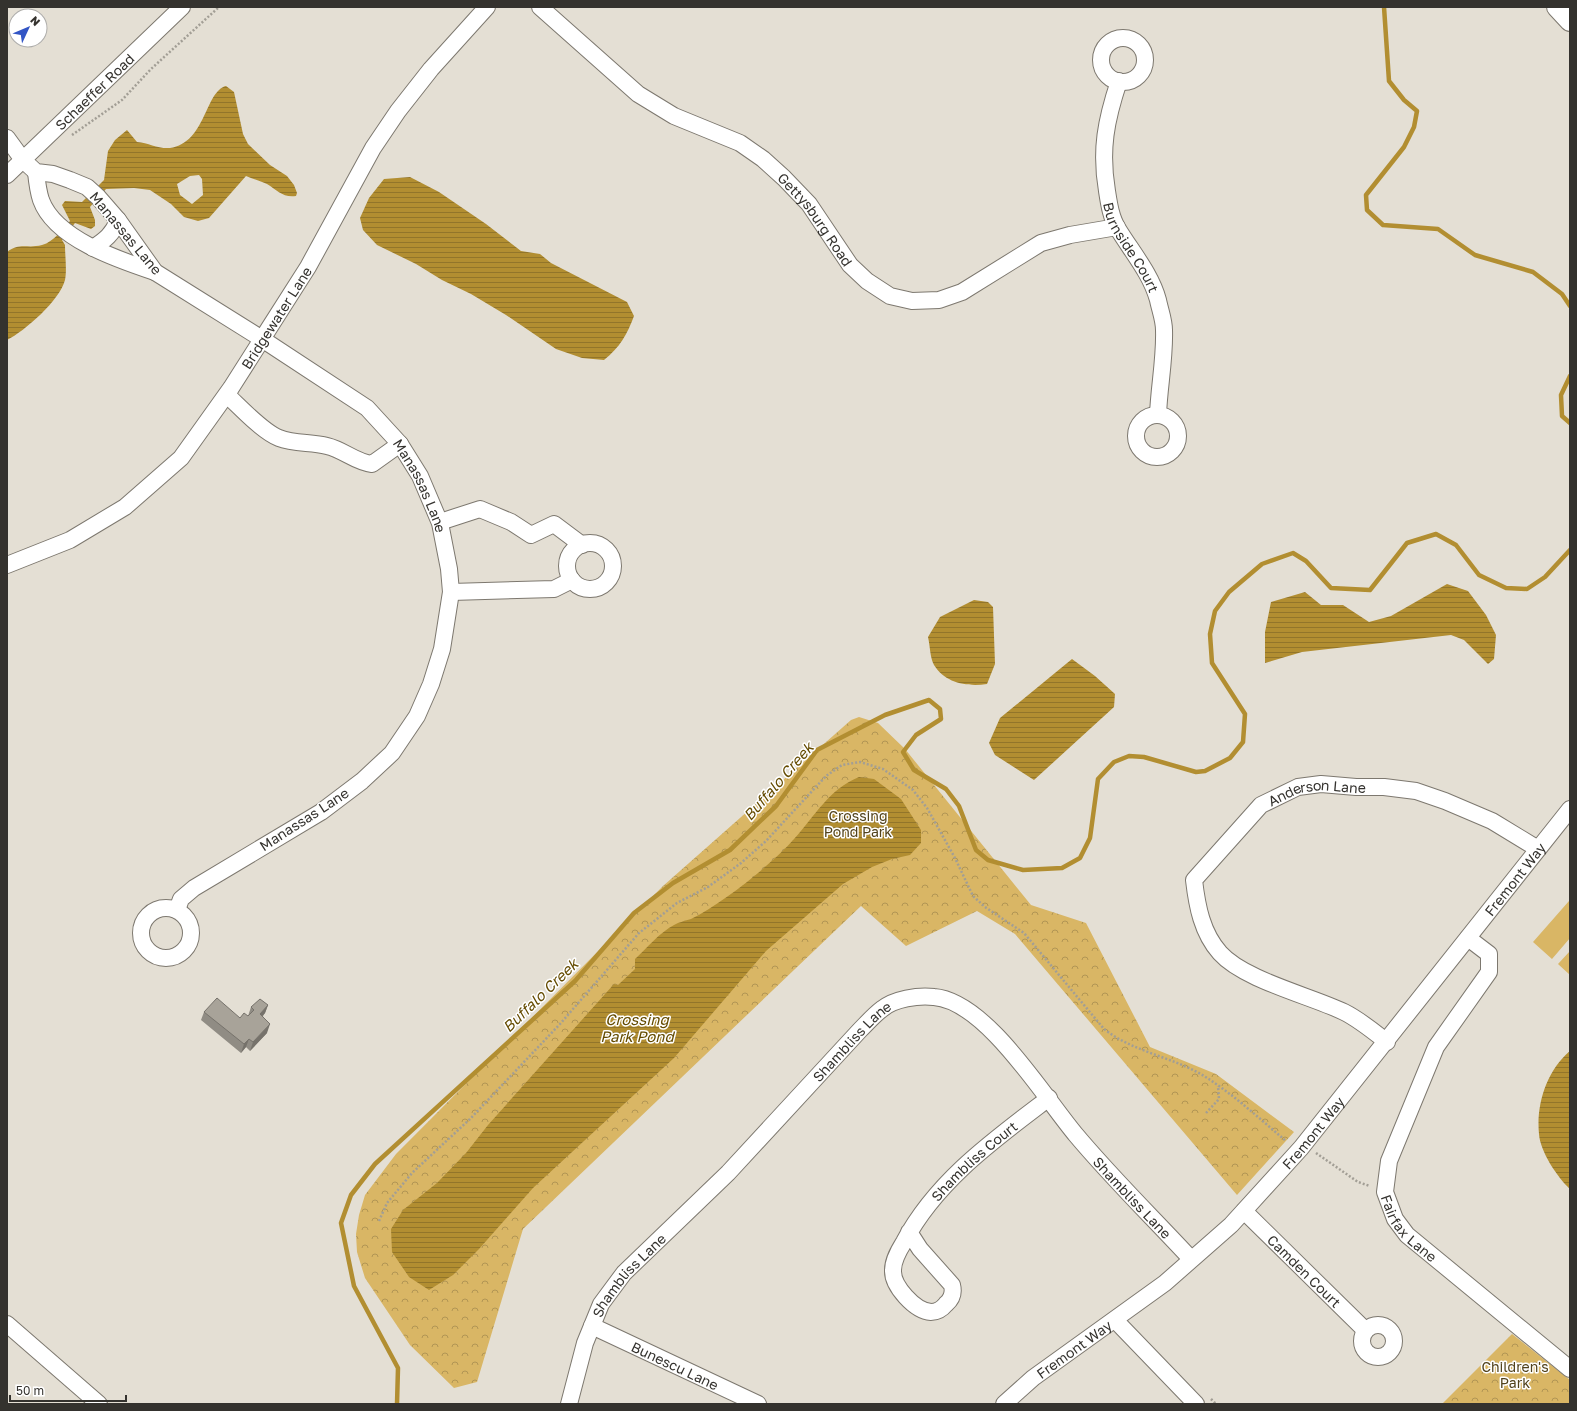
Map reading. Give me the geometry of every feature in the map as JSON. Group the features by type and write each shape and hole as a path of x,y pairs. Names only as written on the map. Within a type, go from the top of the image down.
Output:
{"main road":[{"path":"1557,7 1570,21"}],"street":[{"name":"Schaeffer Road","path":"7,175 182,7"},
{"name":"Bridgewater Lane","path":"7,565 70,540 125,507 181,458 227,395 308,267 373,148 398,111 431,69 487,7"},
{"name":"Gettysburg Road","path":"540,7 638,94 674,116 740,143 763,159 784,178 808,204 850,265 867,282 890,296 912,301 939,300 962,292 1041,243 1070,235 1117,227"},
{"name":"Burnside Court","path":"1119,81 1109,110 1104,138 1103,170 1110,208 1117,227 1144,269 1157,298 1164,328 1164,352 1158,415"},
{"path":"7,138 23,160 36,172 41,201 54,220 77,239 92,248 124,262 155,272"},
{"name":"Manassas Lane","path":"36,172 53,174 87,187 107,206 155,272 262,339 367,408 400,444 420,476 440,522 449,568 451,592 442,648 431,684 417,716 392,752 362,781 321,812 194,888 181,899 177,910"},
{"path":"92,248 114,231 118,220"},
{"path":"227,395 253,420 277,438 293,442 328,446 362,463 372,464 400,444"},
{"path":"440,522 480,509 511,522 531,535 554,524 582,545"},
{"path":"595,544 602,547 612,558 612,573 604,584 598,588 584,588 572,580 568,573 569,557 573,551 582,545 595,544"},
{"path":"451,592 554,589 572,580"},
{"name":"Anderson Lane","path":"1387,1042 1366,1025 1344,1012 1253,975 1233,965 1220,953 1208,934 1198,909 1194,880 1261,805 1298,787 1321,784 1356,787 1384,787 1416,791 1445,800 1492,821 1538,849"},
{"name":"Fremont Way","path":"1004,1404 1032,1378 1165,1282 1231,1225 1303,1146 1387,1042 1570,809"},
{"name":"Fairfax Lane","path":"1468,938 1489,954 1489,972 1436,1047 1389,1161 1385,1192 1395,1219 1407,1235 1570,1369"},
{"name":"Shambliss Lane","path":"569,1404 585,1343 601,1304 624,1273 728,1174 860,1030 883,1008 908,998 935,997 960,1005 983,1022 1034,1079 1076,1135 1191,1260"},
{"name":"Shambliss Court","path":"909,1232 920,1250 952,1285 952,1298 945,1306 935,1312 925,1311 915,1305 899,1288 893,1276 894,1262 909,1232 954,1176 997,1137 1049,1098"},
{"name":"Camden Court","path":"1244,1211 1365,1330"},
{"path":"1114,1320 1196,1404"},
{"path":"7,1324 98,1404"},
{"name":"Bunescu Lane","path":"592,1326 758,1404"}],"path":[{"path":"70,136 122,100 151,69 219,7"},
{"path":"379,1221 387,1203 412,1173 470,1119 560,1024 639,933 677,903 708,887 741,863 766,842 826,776 842,765 860,762 883,769 914,790 927,808 955,858 973,896 985,907 1024,933 1104,1029 1110,1034 1203,1076 1218,1086 1289,1143 1308,1148 1358,1182 1385,1192"},
{"path":"1206,1113 1219,1099 1218,1086"}],"green space":[{"name":"Crossing Pond Park","path":"859,717 878,723 905,749 1031,905 1086,923 1150,1047 1216,1074 1294,1132 1237,1195 1015,934 977,911 906,946 861,906 523,1229 477,1382 454,1388 410,1345 365,1278 357,1252 356,1234 359,1215 365,1195 396,1154 663,886 851,720"},
{"path":"1569,901 1570,938 1552,959 1533,942"},
{"path":"1570,951 1570,975 1558,964"},
{"name":"Children's Park","path":"1512,1334 1570,1380 1570,1404 1442,1404"}],"water":[{"path":"226,86 234,92 243,134 248,144 270,165 287,176 294,185 297,193 296,196 284,195 267,184 246,176 209,218 198,221 184,217 171,204 150,190 134,188 106,189 90,207 95,220 95,226 91,229 75,223 62,240 65,245 66,276 62,288 41,314 23,330 7,340 7,252 20,246 42,245 58,235 70,221 62,205 65,201 82,202 104,180 108,151 115,140 127,130 137,142 166,148 182,144 191,137 198,128 213,97 219,90","holes":["199,175 202,179 203,195 192,204 180,195 177,184 190,176"]},
{"path":"410,177 439,192 486,224 521,251 540,254 551,263 627,302 634,316 626,335 619,345 604,360 582,358 556,349 506,315 471,294 377,245 363,230 360,218 369,198 384,179"},
{"path":"1447,584 1468,591 1486,615 1496,635 1494,659 1488,664 1464,640 1451,635 1302,652 1265,663 1265,632 1271,602 1305,592 1321,605 1343,605 1369,622 1391,616"},
{"path":"974,600 988,602 993,607 995,664 987,684 979,685 964,684 950,680 944,676 934,665 928,637 940,617"},
{"path":"1072,659 1095,676 1115,694 1114,707 1034,780 995,755 989,743 1000,718"},
{"name":"Crossing Park Pond","path":"859,777 874,779 901,799 921,830 921,843 910,855 892,859 872,867 843,884 766,951 674,1058 533,1188 479,1249 453,1275 429,1290 409,1277 392,1252 391,1229 403,1210 437,1183 466,1153 488,1125 614,984 618,985 635,969 635,959 653,941 669,928 704,912 732,894 760,872 794,839 831,796 848,782"},
{"path":"1570,1051 1570,1189 1555,1171 1542,1148 1539,1134 1539,1111 1541,1100 1549,1078 1562,1059"}],"building":[{"path":"217,998 240,1018 244,1013 248,1016 254,1010 251,1007 260,999 268,1005 260,1014 270,1024 253,1042 249,1039 244,1044 204,1012"}],"waterway":[{"name":"Buffalo Creek","path":"1384,7 1389,81 1404,100 1417,111 1414,127 1404,147 1366,195 1367,210 1383,225 1438,229 1475,255 1533,272 1562,294 1570,306"},
{"name":"Buffalo Creek","path":"1570,376 1561,395 1562,416 1570,423"},
{"name":"Buffalo Creek","path":"397,1404 398,1368 354,1286 341,1223 351,1195 375,1164 575,981 634,913 673,883 730,850 776,806 817,750 885,715 929,700 940,709 941,719 916,735 903,752 914,770 946,789 959,806 976,850 988,860 1023,870 1062,868 1080,858 1090,838 1098,779 1114,762 1129,756 1144,757 1196,772 1205,771 1230,758 1243,742 1245,714 1212,663 1210,634 1215,611 1229,592 1262,564 1293,553 1306,561 1331,588 1370,590 1407,543 1436,534 1456,545 1479,575 1506,588 1527,589 1545,577 1570,550"}]}
